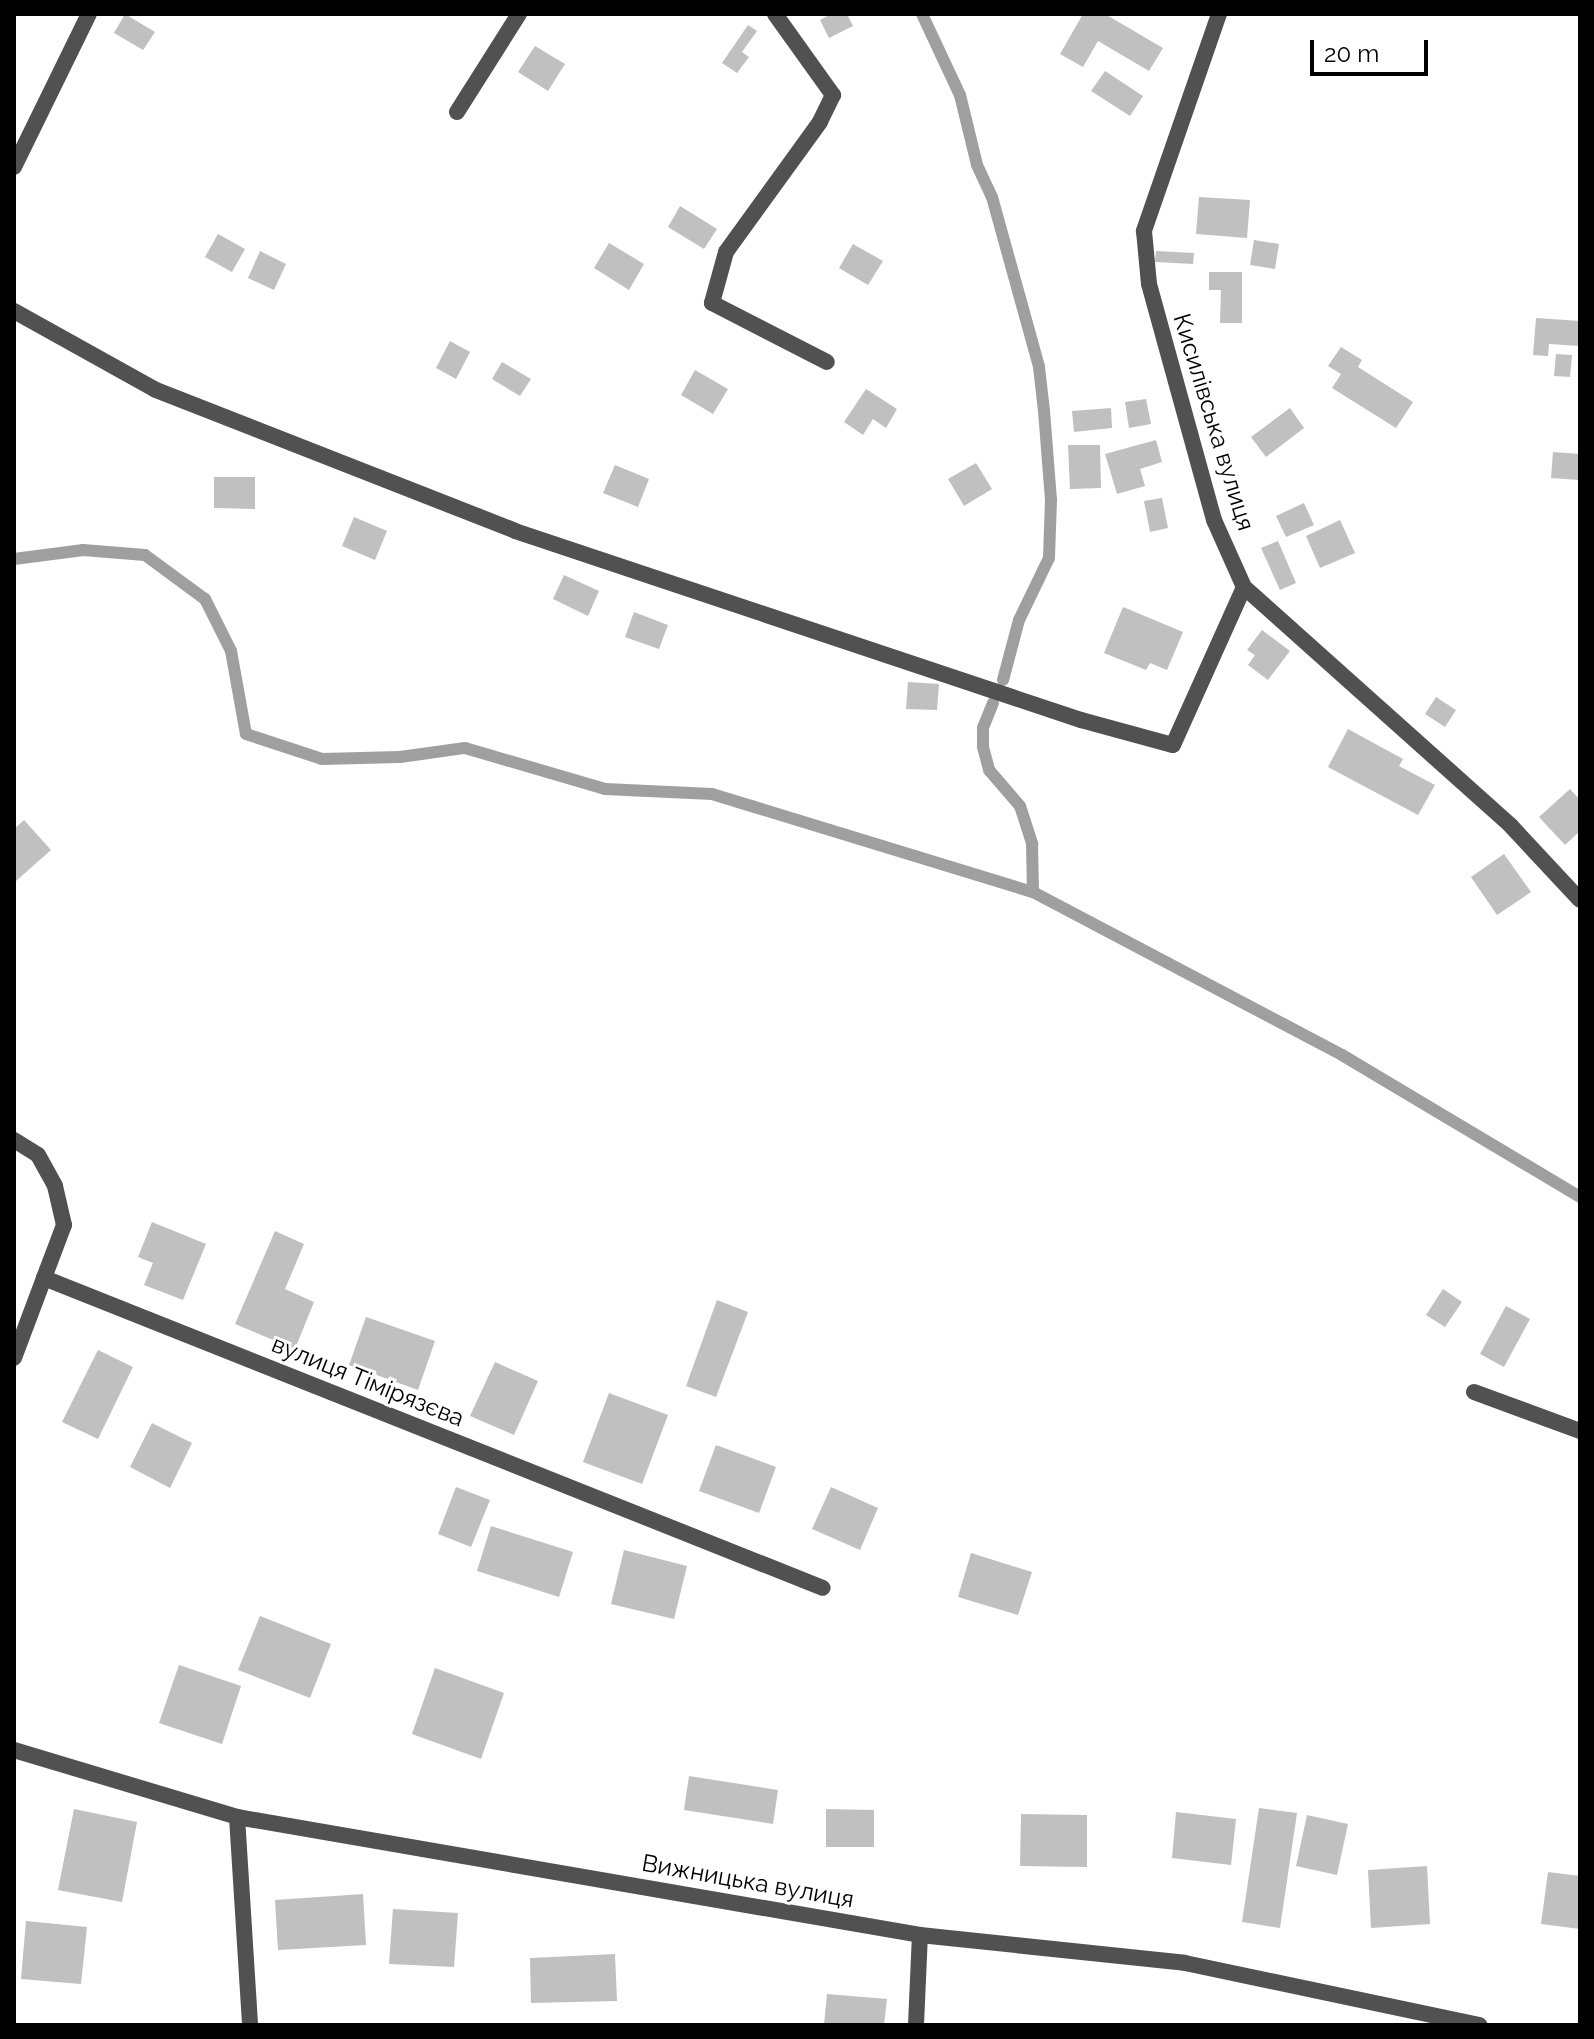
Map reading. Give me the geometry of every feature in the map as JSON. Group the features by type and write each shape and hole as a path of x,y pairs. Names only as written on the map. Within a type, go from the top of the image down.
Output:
{"street":[{"path":"14,167 89,14"},
{"path":"457,112 519,14"},
{"path":"775,14 833,95 820,122 726,252 712,303 827,362"},
{"name":"Кисилівська вулиця","path":"1219,14 1144,231 1149,284 1214,520 1244,587 1511,826 1580,900"},
{"path":"14,311 156,390 515,531 1081,720 1173,745 1244,587"},
{"path":"14,1140 38,1155 55,1186 64,1225 14,1358"},
{"name":"вулиця Тімірязєва","path":"44,1278 823,1588"},
{"path":"1474,1392 1580,1431"},
{"name":"Вижницька вулиця","path":"14,1750 237,1817 920,1935 1185,1963 1480,2025"},
{"path":"237,1817 250,2025"},
{"path":"916,2025 920,1935"}],"building":[{"path":"125,14 155,32 143,50 114,33"},
{"path":"831,14 847,14 853,26 829,38 820,20"},
{"path":"1083,14 1105,14 1163,48 1149,71 1098,41 1083,67 1060,54"},
{"path":"748,25 757,31 742,52 749,57 737,73 722,63"},
{"path":"535,46 565,64 548,91 518,72"},
{"path":"1105,71 1143,96 1130,116 1091,91"},
{"path":"1199,197 1250,200 1247,238 1196,234"},
{"path":"680,206 717,229 704,249 668,227"},
{"path":"218,234 245,249 232,272 205,257"},
{"path":"1254,240 1279,244 1275,269 1250,265"},
{"path":"609,243 644,264 629,290 594,268"},
{"path":"853,244 883,261 868,285 839,268"},
{"path":"260,251 286,264 274,290 248,278"},
{"path":"1156,251 1194,253 1193,264 1155,262"},
{"path":"1209,272 1242,272 1242,323 1220,323 1221,290 1209,290"},
{"path":"1536,318 1580,321 1580,346 1549,344 1548,356 1533,355"},
{"path":"450,341 470,352 456,379 436,368"},
{"path":"1341,347 1362,360 1358,367 1413,402 1396,428 1332,388 1341,374 1328,366"},
{"path":"1556,354 1572,355 1570,377 1554,376"},
{"path":"502,362 531,379 520,396 492,379"},
{"path":"695,370 728,389 713,414 681,395"},
{"path":"866,389 897,409 886,428 873,419 863,435 844,422"},
{"path":"1146,399 1151,424 1129,428 1125,402"},
{"path":"1111,408 1112,428 1074,432 1072,411"},
{"path":"1290,408 1304,428 1266,457 1251,437"},
{"path":"1156,440 1162,462 1140,469 1145,486 1117,494 1105,454"},
{"path":"1068,445 1100,445 1101,488 1070,489"},
{"path":"1553,452 1580,454 1580,480 1551,478"},
{"path":"976,463 992,489 964,506 948,479"},
{"path":"615,465 649,479 638,507 603,493"},
{"path":"214,477 255,477 255,509 214,508"},
{"path":"1162,498 1168,528 1150,532 1144,501"},
{"path":"1304,503 1314,525 1286,537 1276,516"},
{"path":"354,517 387,531 375,560 342,546"},
{"path":"1340,520 1355,553 1320,568 1306,536"},
{"path":"1278,541 1296,583 1280,590 1261,548"},
{"path":"564,575 599,591 588,616 553,599"},
{"path":"1123,607 1183,632 1167,670 1150,663 1146,670 1104,653"},
{"path":"634,612 668,625 659,649 625,637"},
{"path":"1262,630 1290,651 1268,680 1248,665 1255,655 1247,650"},
{"path":"908,682 939,684 937,710 906,709"},
{"path":"1436,697 1456,710 1445,727 1425,714"},
{"path":"1348,729 1403,759 1399,766 1435,785 1418,815 1328,767"},
{"path":"1570,789 1580,800 1580,831 1565,845 1539,817"},
{"path":"24,820 51,850 16,881 14,829"},
{"path":"1504,854 1531,892 1497,915 1471,877"},
{"path":"152,1222 206,1244 183,1300 144,1285 153,1263 138,1257"},
{"path":"275,1231 304,1244 285,1289 314,1302 295,1349 235,1324"},
{"path":"1443,1289 1462,1302 1445,1327 1426,1315"},
{"path":"717,1300 748,1312 716,1397 686,1386"},
{"path":"1506,1306 1530,1319 1504,1367 1480,1354"},
{"path":"366,1317 435,1341 418,1390 349,1365"},
{"path":"98,1350 133,1367 98,1439 62,1422"},
{"path":"495,1362 538,1381 514,1435 470,1416"},
{"path":"609,1393 668,1415 642,1484 583,1462"},
{"path":"152,1423 192,1443 170,1488 130,1467"},
{"path":"716,1445 776,1467 759,1513 699,1491"},
{"path":"456,1487 490,1500 471,1547 438,1534"},
{"path":"831,1487 878,1508 860,1550 812,1529"},
{"path":"491,1526 573,1552 559,1597 477,1571"},
{"path":"624,1550 687,1566 674,1619 611,1604"},
{"path":"971,1553 1032,1572 1018,1615 958,1597"},
{"path":"260,1616 331,1644 310,1698 238,1670"},
{"path":"179,1665 241,1686 222,1744 159,1723"},
{"path":"435,1668 504,1693 481,1759 412,1734"},
{"path":"689,1776 778,1790 773,1824 684,1810"},
{"path":"1259,1808 1297,1813 1280,1928 1242,1922"},
{"path":"74,1809 137,1822 122,1902 58,1890"},
{"path":"826,1809 874,1810 874,1847 826,1847"},
{"path":"1176,1812 1236,1819 1231,1865 1172,1858"},
{"path":"1021,1814 1087,1815 1087,1867 1020,1866"},
{"path":"1307,1815 1348,1824 1337,1875 1296,1866"},
{"path":"1427,1866 1430,1924 1371,1928 1368,1870"},
{"path":"1548,1872 1580,1876 1580,1929 1541,1924"},
{"path":"363,1894 366,1945 278,1950 275,1900"},
{"path":"393,1909 458,1913 454,1967 389,1964"},
{"path":"26,1921 87,1927 81,1984 21,1979"},
{"path":"615,1954 617,2001 531,2003 530,1958"},
{"path":"827,1994 887,1999 884,2025 824,2025"}],"waterway":[{"path":"922,14 960,95 977,165 992,197 1039,367 1051,500 1049,558 1019,620 1003,680"},
{"path":"14,559 83,550 145,555 205,599 231,651 246,734 322,759 400,757 465,748 605,789 712,794 1033,892 1342,1055 1580,1197"},
{"path":"993,703 983,728 983,747 989,770 1020,806 1032,844 1033,892"}]}
